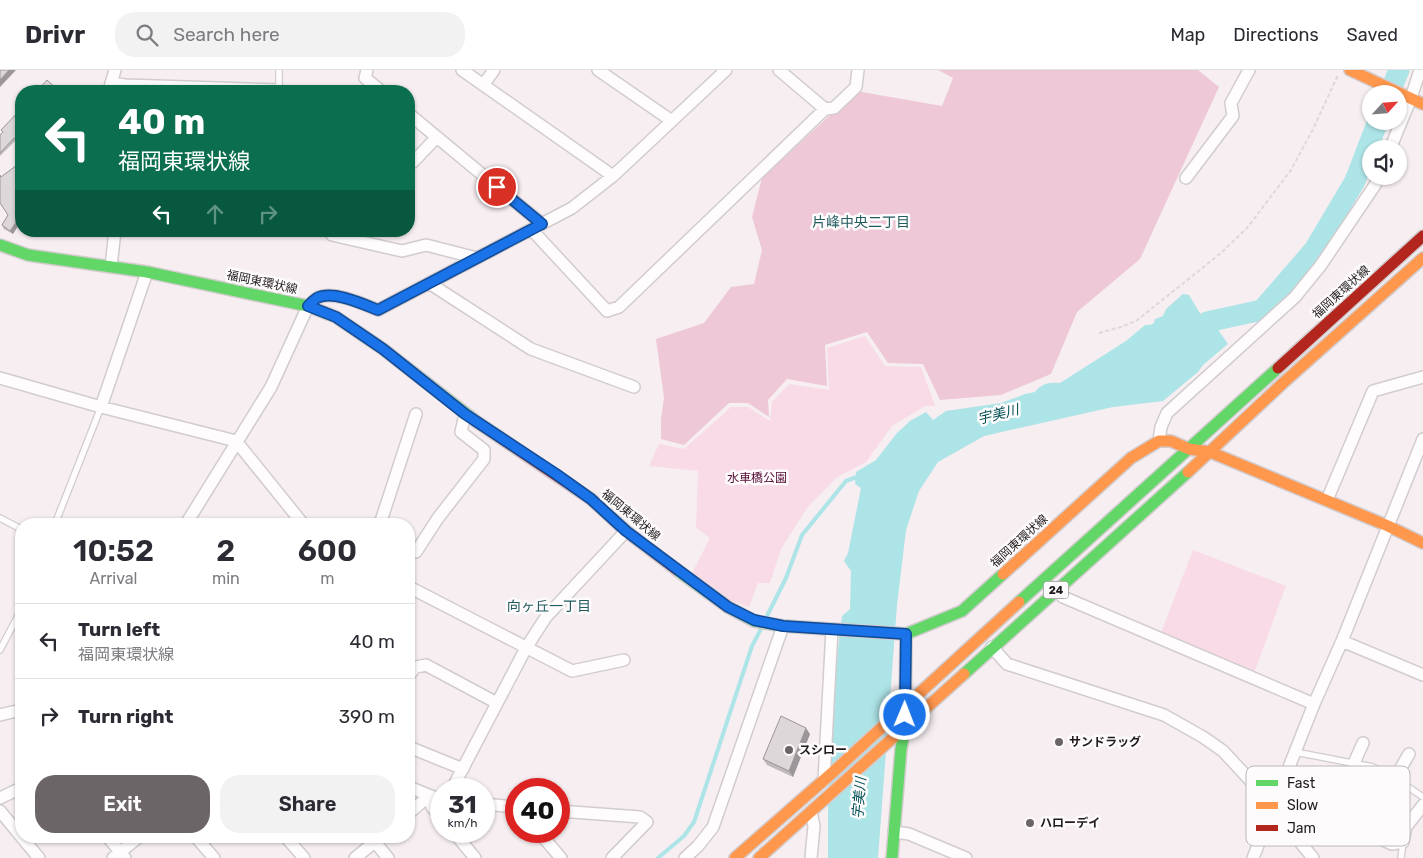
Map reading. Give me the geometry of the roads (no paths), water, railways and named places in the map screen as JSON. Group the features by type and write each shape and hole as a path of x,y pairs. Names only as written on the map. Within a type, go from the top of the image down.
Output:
{"main road":[{"path":"1350,70 1423,104"},
{"name":"福岡東環状線","path":"903,707 1423,236"},
{"name":"福岡東環状線","path":"0,245 28,255 147,272 308,306 336,317 383,349 465,414 591,499 626,531 728,607 754,620 780,625 902,634 962,611 1131,458 1159,440"},
{"name":"24","path":"759,858 1423,258"},
{"path":"1159,440 1172,441 1189,449 1210,452 1388,526 1423,543"},
{"path":"892,858 903,728 902,634"},
{"name":"24","path":"735,858 828,777 903,707"}],"street":[{"path":"111,85 115,70"},
{"path":"462,70 614,176"},
{"path":"484,84 494,70"},
{"path":"598,70 672,121"},
{"path":"190,518 236,441 271,388 308,306 317,298 332,296 350,299 378,310 572,208 614,176 725,70"},
{"path":"779,70 825,109"},
{"path":"849,70 856,87"},
{"path":"415,119 537,227 607,311 619,307 825,109 834,108 856,87 858,70"},
{"path":"1186,178 1233,116 1231,103 1249,70"},
{"path":"1394,140 1420,70"},
{"path":"366,74 376,85"},
{"path":"415,161 437,137"},
{"path":"1159,440 1161,427 1167,412 1294,297 1321,265 1375,185"},
{"path":"111,266 114,237"},
{"path":"341,237 402,251 426,245 477,258"},
{"path":"102,406 147,272"},
{"path":"429,283 531,350 634,387"},
{"path":"1327,500 1373,391 1423,377"},
{"path":"0,378 236,441 298,518"},
{"path":"382,518 416,414"},
{"path":"415,551 438,518 484,459 484,450 461,432 465,414"},
{"path":"1289,766 1342,642 1423,439"},
{"path":"458,778 526,648 546,617 626,531"},
{"path":"415,589 572,671 624,660"},
{"path":"1056,590 1063,597 1314,704"},
{"path":"685,858 698,846 713,827 780,625"},
{"path":"828,777 835,629"},
{"path":"1342,642 1423,675"},
{"path":"992,648 1007,664 1164,715 1224,751 1246,777"},
{"path":"415,668 426,665 497,703"},
{"path":"0,715 15,711"},
{"path":"1354,763 1363,743"},
{"path":"415,749 463,769"},
{"path":"1403,766 1410,754"},
{"path":"415,790 429,796 430,799"},
{"path":"0,798 15,791"},
{"path":"415,808 429,796"},
{"path":"1410,822 1423,805"},
{"path":"0,811 15,829"},
{"path":"570,812 640,817 647,822 612,858"},
{"path":"811,812 814,826 811,858"},
{"path":"894,832 909,834 966,858"},
{"path":"27,843 39,858"},
{"path":"112,843 120,856 133,843"},
{"path":"201,843 214,858"},
{"path":"291,843 304,858"},
{"path":"355,858 373,843"},
{"path":"380,843 388,858"},
{"path":"463,843 476,858"},
{"path":"548,843 561,858"},
{"path":"1253,858 1258,846"},
{"path":"1303,846 1313,858"}],"lane":[{"path":"279,85 280,70"},
{"path":"57,518 102,406"},
{"path":"0,518 15,526"},
{"path":"0,650 15,621"},
{"path":"1295,752 1368,766"},
{"path":"1410,787 1423,796"}],"water":[{"path":"1183,294 1189,295 1201,315 1216,327 1228,344 1163,401 1113,407 984,436 938,462 919,491 906,530 897,605 878,858 828,858 828,753 842,616 850,609 851,571 844,561 848,553 861,488 855,484 856,472 876,460 897,433 910,421 926,412 933,420 946,411 1001,403 1035,392 1046,384 1060,383 1126,341 1145,325 1154,323 1155,319 1163,316 1166,309"}],"waterway":[{"name":"宇美川","path":"1393,85 1399,70"},
{"name":"宇美川","path":"1186,334 1207,322 1262,310 1314,250 1355,181 1375,130"},
{"path":"766,618 786,578 802,535 846,481 860,476"},
{"path":"658,858 684,836 694,822 752,646 762,627"}],"place":[{"name":"サンドラッグ","path":"1059,742"},
{"name":"スシロー","path":"789,750"},
{"name":"ハローデイ","path":"1030,823"}],"district":[{"name":"片峰中央二丁目","path":"861,222"},
{"name":"向ヶ丘一丁目","path":"549,606"}],"park label":[{"name":"水車橋公園","path":"757,478"}]}
